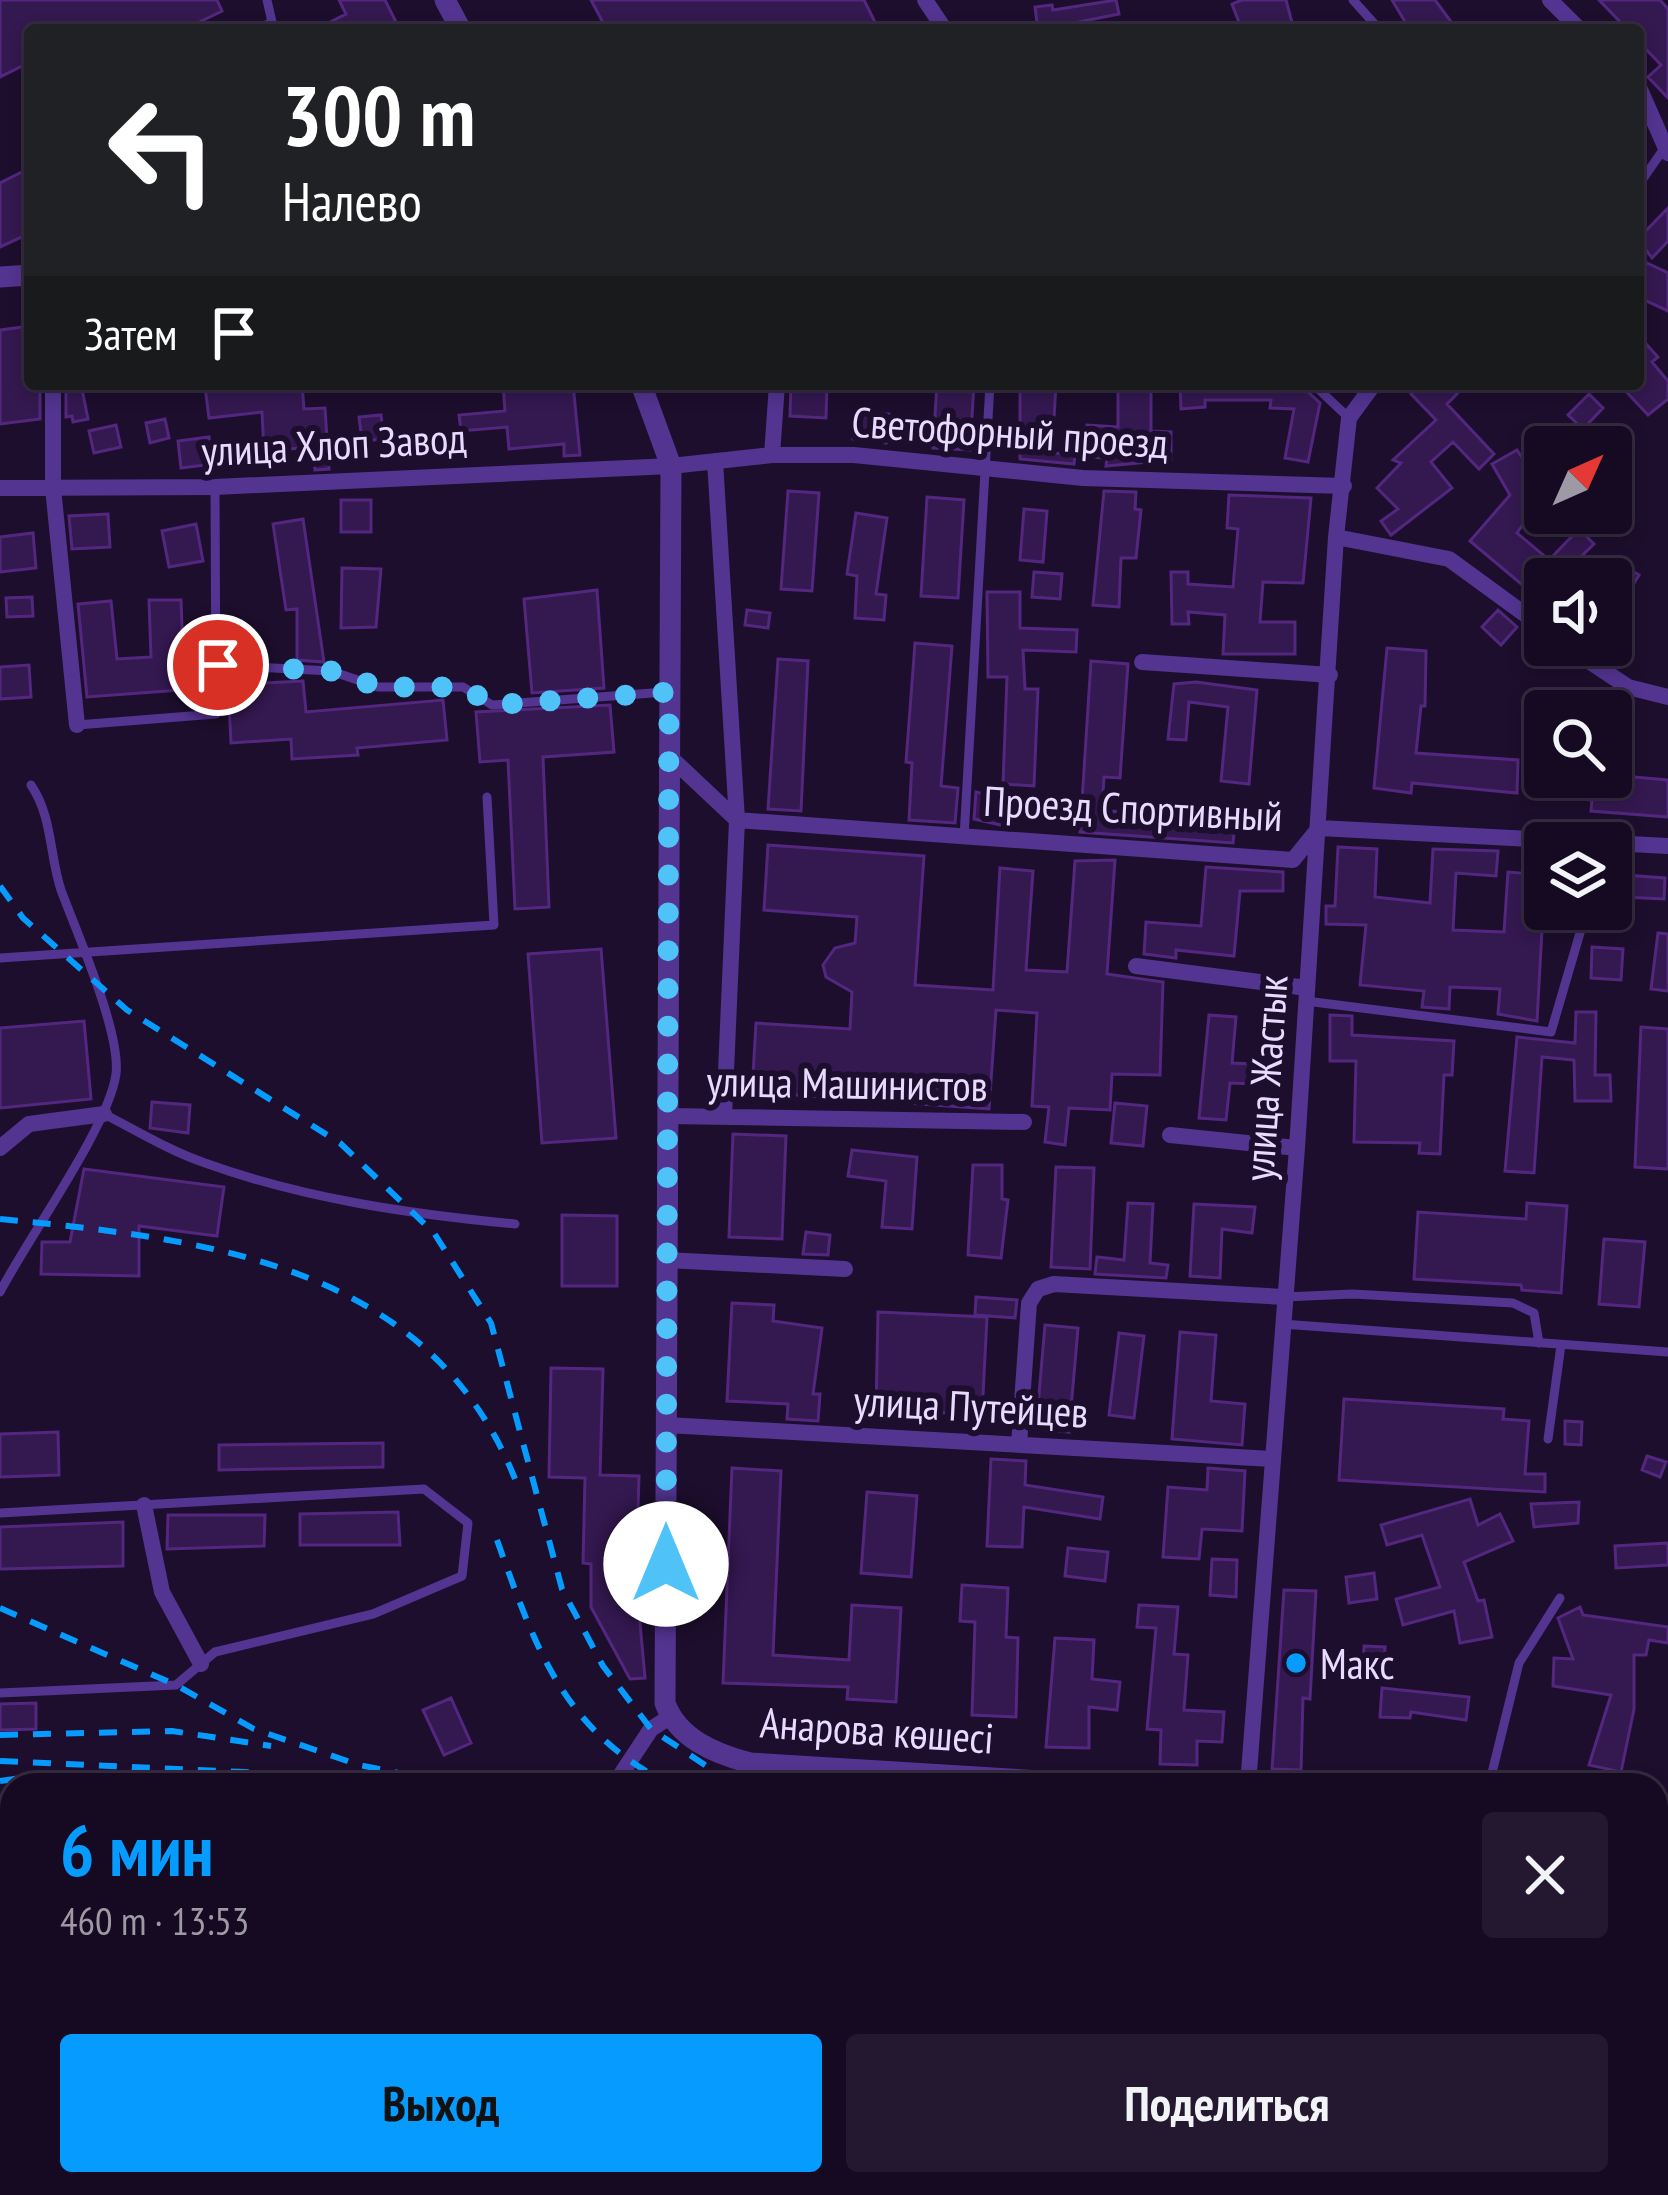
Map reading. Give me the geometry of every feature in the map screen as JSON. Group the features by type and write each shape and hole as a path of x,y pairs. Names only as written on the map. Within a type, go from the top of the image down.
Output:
{"street":[{"path":"1550,0 1574,24"},
{"path":"1644,118 1666,150"},
{"path":"53,390 53,488 77,725"},
{"path":"622,1773 668,1710 671,466 643,390"},
{"path":"772,455 777,390"},
{"path":"1349,418 1370,390"},
{"name":"улица Жастык","path":"1249,1773 1298,1148 1336,537 1349,418"},
{"name":"Светофорный проезд","path":"671,466 772,455 854,455 988,471 1344,486"},
{"path":"715,461 737,820 724,1117"},
{"name":"улица Хлоп Завод","path":"0,488 214,487 671,466"},
{"path":"1336,537 1449,559 1524,614"},
{"path":"1142,662 1330,675"},
{"path":"1596,666 1628,687 1668,697"},
{"path":"670,758 737,820"},
{"name":"Проезд Спортивный","path":"737,820 1293,860 1318,828 1524,839"},
{"name":"Проезд Спортивный","path":"1632,844 1668,846"},
{"path":"1136,966 1306,994"},
{"path":"0,1148 29,1124 104,1114"},
{"name":"улица Машинистов","path":"668,1116 1024,1122"},
{"path":"1170,1135 1298,1148"},
{"path":"666,1260 845,1269"},
{"path":"1019,1444 1028,1303 1038,1289 1054,1284 1284,1297"},
{"name":"улица Путейцев","path":"667,1425 1272,1459"},
{"path":"144,1505 162,1592 201,1664"},
{"name":"Анарова көшесі","path":"668,1710 718,1754 750,1763 912,1773"}],"lane":[{"path":"1353,0 1375,24"},
{"path":"1644,178 1666,150"},
{"path":"964,836 990,390"},
{"path":"1319,390 1349,418"},
{"path":"77,725 216,714 214,487"},
{"path":"218,665 331,671 379,687 464,687 492,705 669,692"},
{"path":"0,1292 104,1114 117,1070 89,953 60,886 46,807 31,785"},
{"path":"0,958 494,926 487,797"},
{"path":"1306,994 1551,1032 1582,930"},
{"path":"104,1114 202,1162 316,1195 414,1215 515,1224"},
{"path":"1284,1297 1353,1294 1513,1303 1534,1313 1539,1343"},
{"path":"1282,1324 1668,1352"},
{"path":"1548,1439 1562,1345"},
{"path":"0,1513 424,1489 468,1523 462,1576 373,1614 215,1652 176,1685 0,1694"},
{"path":"1492,1773 1519,1663 1560,1598"}],"building":[{"path":"0,0 217,0 222,11 195,24 24,24 24,65 0,77"},
{"path":"339,0 385,0 397,24 326,24 346,14"},
{"path":"591,0 864,0 876,24 604,24"},
{"path":"1116,0 1119,14 1068,24 1037,24 1035,7 1052,5 1053,10"},
{"path":"1286,0 1292,24 1240,24 1232,4"},
{"path":"1392,0 1435,0 1452,23 1451,24 1406,24"},
{"path":"1599,0 1660,0 1668,9 1668,98 1648,77 1661,65 1644,47 1644,24 1622,24"},
{"path":"24,171 24,236 0,247 0,183"},
{"path":"1668,208 1668,241 1652,258 1644,247 1644,233"},
{"path":"1645,262 1668,273 1668,311 1644,300"},
{"path":"24,327 24,390 40,390 40,419 0,424 0,330"},
{"path":"1644,342 1658,357 1652,362 1668,381 1668,399 1648,415 1625,390 1644,390"},
{"path":"66,390 82,390 88,419 73,422 72,416 66,417"},
{"path":"205,390 302,390 304,409 325,408 329,469 315,470 313,447 264,451 262,412 209,418"},
{"path":"503,390 574,390 580,455 564,456 564,444 509,449 507,427 461,431 459,415 505,411"},
{"path":"791,390 827,390 826,418 790,416"},
{"path":"937,390 974,390 970,450 933,448"},
{"path":"1020,390 1056,390 1052,453 1075,454 1074,464 1020,459"},
{"path":"1118,390 1151,390 1151,431 1171,432 1171,460 1106,466 1107,458 1085,457 1087,425 1118,427"},
{"path":"1180,390 1290,390 1308,392 1320,403 1308,462 1285,458 1294,409 1270,408 1271,400 1205,400 1205,407 1181,409"},
{"path":"1453,390 1457,394 1447,404 1494,454 1479,469 1453,442 1431,462 1452,488 1391,535 1381,521 1398,509 1377,488 1401,463 1393,460 1436,420 1411,394"},
{"path":"1589,394 1603,408 1586,426 1568,415"},
{"path":"856,410 889,414 886,443 853,439"},
{"path":"381,415 384,439 362,441 359,417"},
{"path":"165,419 169,438 150,443 146,423"},
{"path":"116,425 121,447 94,453 89,431"},
{"path":"209,437 213,464 181,468 178,441"},
{"path":"1517,450 1524,460 1524,523 1517,533 1547,558 1524,558 1524,586 1470,541 1510,495 1492,464"},
{"path":"788,491 819,493 812,591 781,589"},
{"path":"1104,491 1136,492 1135,509 1141,510 1136,558 1121,558 1119,607 1093,605"},
{"path":"1229,495 1311,498 1303,583 1263,582 1260,622 1295,622 1295,654 1223,654 1225,615 1188,612 1189,624 1172,624 1171,572 1188,572 1188,584 1233,587 1238,529 1227,528"},
{"path":"927,497 964,500 958,598 921,596"},
{"path":"341,500 371,500 371,532 341,532"},
{"path":"1024,509 1047,511 1043,562 1020,560"},
{"path":"856,513 887,518 876,594 886,595 884,620 855,618 857,576 847,574"},
{"path":"108,514 110,547 72,549 69,516"},
{"path":"303,519 324,662 297,660 297,609 286,610 273,524"},
{"path":"196,524 203,561 169,567 162,531"},
{"path":"33,533 36,568 0,572 0,537"},
{"path":"1574,534 1584,534 1594,544 1580,558 1551,558"},
{"path":"342,568 381,569 376,627 341,628"},
{"path":"1034,572 1062,574 1060,599 1032,597"},
{"path":"597,590 604,688 532,693 524,599"},
{"path":"987,592 1020,592 1020,628 1077,630 1076,652 1023,650 1025,689 1038,689 1034,786 1003,784 1007,677 988,677"},
{"path":"32,597 33,616 7,617 6,598"},
{"path":"149,600 181,600 183,655 207,653 207,688 87,697 78,604 111,601 117,659 151,657"},
{"path":"747,610 770,613 768,628 745,625"},
{"path":"1498,610 1517,627 1501,645 1482,627"},
{"path":"915,643 952,646 941,786 958,788 955,823 909,820 912,763 906,762"},
{"path":"1387,648 1426,651 1425,706 1421,706 1416,753 1518,760 1517,793 1412,783 1411,793 1374,788"},
{"path":"778,659 808,661 801,811 768,809"},
{"path":"1091,661 1128,664 1120,778 1104,777 1102,811 1175,813 1176,801 1194,803 1193,821 1235,824 1233,843 1080,832"},
{"path":"29,665 31,697 0,699 0,667"},
{"path":"303,681 306,712 443,700 447,740 357,748 358,755 292,759 291,739 231,743 228,685"},
{"path":"1174,684 1257,690 1249,784 1221,781 1228,707 1189,702 1186,740 1168,739"},
{"path":"610,705 614,752 543,757 549,907 515,909 508,760 480,762 476,712"},
{"path":"1632,777 1668,780 1668,817 1591,811 1592,800 1564,798 1632,798"},
{"path":"976,792 1010,800 1005,826 974,819"},
{"path":"768,845 924,856 915,985 993,990 1000,868 1033,871 1026,970 1067,972 1075,861 1115,860 1107,974 1163,982 1160,1075 1112,1074 1110,1110 1069,1108 1065,1145 1045,1142 1049,1107 1032,1106 1037,1013 996,1010 989,1109 752,1092 756,1023 850,1029 852,992 826,977 823,965 835,948 855,943 857,917 764,910"},
{"path":"1338,847 1377,849 1375,897 1430,903 1433,849 1498,851 1496,876 1456,873 1453,930 1504,932 1508,872 1524,873 1524,930 1542,930 1537,1021 1498,1014 1500,989 1450,987 1449,1009 1422,1007 1424,991 1360,985 1366,925 1326,924 1326,906 1335,906"},
{"path":"1206,867 1283,872 1283,891 1240,891 1234,956 1176,950 1176,958 1144,954 1146,922 1201,926"},
{"path":"1632,876 1665,878 1664,899 1632,897"},
{"path":"1658,933 1668,934 1668,991 1651,989"},
{"path":"1592,947 1623,949 1621,980 1591,978"},
{"path":"601,949 616,1138 542,1143 528,954"},
{"path":"1576,1012 1596,1012 1595,1075 1610,1075 1611,1101 1575,1101 1574,1060 1542,1057 1534,1173 1505,1171 1517,1037 1575,1043"},
{"path":"1209,1015 1236,1017 1232,1063 1254,1064 1254,1084 1230,1083 1226,1120 1199,1118"},
{"path":"1330,1015 1352,1016 1352,1035 1454,1041 1452,1075 1444,1075 1440,1154 1419,1153 1420,1143 1354,1142 1356,1061 1330,1061"},
{"path":"84,1021 91,1099 0,1108 0,1028"},
{"path":"1641,1027 1668,1029 1668,1169 1635,1167"},
{"path":"152,1102 190,1105 188,1133 150,1128"},
{"path":"1115,1103 1147,1106 1143,1146 1111,1143"},
{"path":"733,1134 786,1136 782,1239 729,1237"},
{"path":"852,1150 917,1157 912,1229 882,1227 886,1181 848,1176"},
{"path":"973,1165 1002,1165 1002,1199 1008,1200 1001,1258 968,1255"},
{"path":"1056,1167 1094,1168 1090,1269 1051,1267"},
{"path":"84,1169 224,1187 217,1236 139,1226 139,1276 41,1274 42,1242 70,1242"},
{"path":"1128,1203 1153,1204 1150,1263 1168,1265 1166,1278 1095,1274 1097,1257 1124,1260"},
{"path":"1527,1203 1567,1206 1561,1293 1522,1290 1521,1285 1414,1279 1418,1212 1526,1219"},
{"path":"1194,1204 1255,1207 1252,1233 1222,1229 1220,1278 1190,1276"},
{"path":"562,1215 617,1216 617,1286 562,1286"},
{"path":"806,1232 830,1235 828,1255 803,1254"},
{"path":"1604,1239 1645,1242 1639,1307 1599,1304"},
{"path":"976,1297 1017,1300 1015,1318 975,1315"},
{"path":"732,1303 774,1305 773,1321 822,1328 813,1394 820,1394 818,1421 787,1419 788,1404 727,1401"},
{"path":"878,1312 987,1317 982,1414 876,1411"},
{"path":"1045,1325 1078,1328 1069,1432 1036,1429"},
{"path":"1180,1332 1216,1335 1211,1401 1245,1404 1242,1445 1172,1439"},
{"path":"1119,1333 1144,1336 1134,1418 1109,1415"},
{"path":"551,1368 603,1369 600,1475 639,1476 636,1579 645,1678 630,1679 591,1607 591,1564 583,1563 585,1478 549,1477"},
{"path":"1344,1399 1504,1409 1503,1419 1529,1421 1525,1474 1545,1474 1545,1492 1339,1480"},
{"path":"1565,1421 1582,1422 1581,1445 1565,1444"},
{"path":"58,1432 59,1475 0,1477 0,1434"},
{"path":"383,1443 383,1467 219,1470 219,1445"},
{"path":"1647,1456 1666,1462 1660,1477 1642,1470"},
{"path":"991,1459 1026,1461 1025,1485 1103,1497 1100,1519 1024,1507 1022,1547 987,1546"},
{"path":"732,1468 781,1471 773,1655 849,1660 852,1605 901,1608 896,1702 847,1699 848,1687 723,1683"},
{"path":"1208,1468 1245,1471 1242,1531 1202,1529 1199,1559 1163,1557 1168,1487 1207,1490"},
{"path":"867,1492 917,1496 911,1577 861,1573"},
{"path":"1470,1499 1478,1525 1500,1514 1513,1541 1464,1562 1478,1601 1484,1600 1492,1637 1460,1643 1454,1611 1403,1625 1396,1599 1440,1587 1422,1535 1387,1545 1381,1525"},
{"path":"1579,1502 1578,1523 1534,1527 1531,1504"},
{"path":"398,1512 400,1545 300,1545 300,1514"},
{"path":"168,1515 265,1515 264,1546 167,1549"},
{"path":"123,1522 123,1566 0,1569 0,1527"},
{"path":"1668,1543 1668,1565 1616,1568 1615,1546"},
{"path":"1068,1548 1108,1552 1105,1581 1065,1576"},
{"path":"1212,1559 1237,1560 1236,1597 1210,1595"},
{"path":"1374,1573 1377,1599 1349,1603 1346,1577"},
{"path":"962,1585 1008,1588 1006,1637 1018,1638 1016,1717 972,1715 975,1622 960,1621"},
{"path":"1284,1590 1316,1591 1310,1699 1303,1698 1301,1770 1272,1769"},
{"path":"1139,1605 1178,1607 1174,1654 1188,1655 1184,1710 1224,1712 1222,1742 1197,1741 1197,1765 1160,1764 1161,1730 1147,1729 1156,1628 1137,1627"},
{"path":"1580,1607 1583,1615 1668,1627 1668,1643 1649,1640 1646,1655 1634,1655 1634,1709 1621,1772 1589,1765 1611,1695 1553,1686 1554,1658 1573,1659 1558,1618"},
{"path":"1055,1638 1094,1640 1092,1679 1120,1682 1117,1710 1089,1707 1089,1748 1046,1747"},
{"path":"1364,1646 1385,1647 1384,1670 1363,1669"},
{"path":"1382,1688 1469,1697 1466,1720 1411,1712 1410,1718 1380,1717"},
{"path":"451,1698 471,1743 444,1755 423,1710"},
{"path":"36,1703 36,1729 0,1730 0,1704"}],"railway":[{"path":"0,886 23,918 127,1010 340,1143 434,1233 491,1323 562,1589 603,1666 651,1729 717,1773"},
{"path":"0,1219 155,1238 231,1253 304,1276 370,1308 429,1352 479,1410 517,1484"},
{"path":"497,1540 525,1616 558,1683 604,1740 651,1773"},
{"path":"0,1608 176,1685 254,1729 359,1765 399,1773"},
{"path":"0,1735 172,1731 271,1746"},
{"path":"0,1761 263,1773"}],"place":[{"name":"Макс","path":"1296,1663"}],"route":[{"path":"218,665 331,671 379,687 464,687 492,705 669,692 666,1564"}]}
